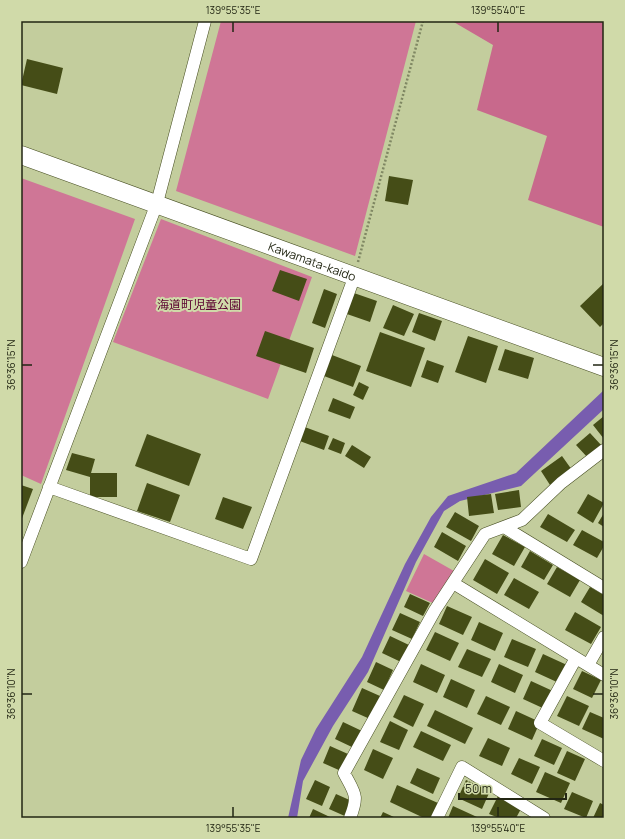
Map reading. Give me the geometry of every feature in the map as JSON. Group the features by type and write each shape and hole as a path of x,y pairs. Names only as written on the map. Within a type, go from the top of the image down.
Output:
{"main road":[{"name":"Kawamata-kaido","path":"21,155 604,366"}],"street":[{"path":"21,562 157,203 205,21"},
{"path":"49,487 251,559 355,275"},
{"path":"350,818 356,803 355,793 344,773 435,610 485,534 522,520 561,483 604,450"},
{"path":"504,527 604,588"},
{"path":"453,583 604,675"},
{"path":"588,665 604,637"},
{"path":"576,658 540,723 604,761"},
{"path":"437,818 462,766 525,813 544,818"}],"path":[{"path":"355,275 424,21"}],"green space":[{"path":"221,21 416,21 355,256 176,191"},
{"path":"21,178 135,219 41,484 21,475"},
{"name":"海道町児童公園","path":"161,219 312,277 268,399 113,342"},
{"path":"424,554 454,571 435,604 406,591"}],"shaded area":[{"path":"452,21 604,21 604,227 528,200 547,136 477,110 493,45"},
{"path":"604,390 604,409 521,486 460,501 444,511 416,562 368,672 333,726 303,781 297,818 288,818 301,760 316,729 362,657 405,564 431,517 448,496 516,473"}],"building":[{"path":"27,59 63,68 57,94 21,85"},
{"path":"389,176 413,180 408,205 385,201"},
{"path":"280,270 307,279 299,301 272,291"},
{"path":"604,283 604,323 600,327 580,306"},
{"path":"324,289 337,294 325,328 312,323"},
{"path":"351,292 377,301 370,322 344,313"},
{"path":"393,305 414,314 404,336 383,328"},
{"path":"419,313 442,321 435,341 412,332"},
{"path":"265,331 314,348 306,373 256,356"},
{"path":"380,332 425,348 411,387 366,371"},
{"path":"468,336 498,346 486,383 455,372"},
{"path":"505,349 534,358 528,379 498,370"},
{"path":"332,355 361,366 353,387 324,376"},
{"path":"427,360 444,366 438,383 421,377"},
{"path":"359,382 369,387 363,400 353,395"},
{"path":"333,398 355,407 350,419 328,411"},
{"path":"604,416 604,439 593,425"},
{"path":"302,426 329,436 324,450 297,440"},
{"path":"590,433 602,446 588,458 576,445"},
{"path":"147,434 201,454 189,486 135,466"},
{"path":"333,438 345,443 341,454 328,449"},
{"path":"352,445 371,457 364,468 345,456"},
{"path":"72,453 95,459 91,473 117,473 117,497 90,497 90,477 66,470"},
{"path":"562,456 572,470 550,485 541,471"},
{"path":"147,483 180,495 170,522 137,511"},
{"path":"21,485 33,489 21,521"},
{"path":"519,490 521,507 498,510 495,494"},
{"path":"491,494 494,513 469,516 467,497"},
{"path":"588,494 604,503 593,523 577,513"},
{"path":"223,497 252,507 243,529 215,519"},
{"path":"455,512 479,526 471,541 446,527"},
{"path":"604,513 604,527 598,523"},
{"path":"548,514 575,530 567,542 540,527"},
{"path":"582,530 604,542 604,546 597,558 573,545"},
{"path":"442,532 466,546 458,561 434,547"},
{"path":"503,535 525,547 514,566 492,554"},
{"path":"530,551 553,565 544,580 521,567"},
{"path":"485,559 509,573 497,594 473,580"},
{"path":"557,567 580,580 570,597 547,584"},
{"path":"514,578 539,592 529,609 504,595"},
{"path":"590,587 604,595 604,616 581,602"},
{"path":"410,594 430,603 423,616 404,607"},
{"path":"447,606 472,617 463,635 439,624"},
{"path":"575,612 601,627 591,644 565,630"},
{"path":"400,613 420,622 412,639 392,630"},
{"path":"479,622 503,633 495,651 471,640"},
{"path":"435,632 459,643 450,661 426,650"},
{"path":"390,636 409,645 401,662 382,653"},
{"path":"512,639 536,649 528,667 504,657"},
{"path":"467,649 491,659 482,677 458,667"},
{"path":"543,654 567,665 559,683 535,672"},
{"path":"376,662 393,670 384,690 367,682"},
{"path":"421,664 445,675 437,693 413,682"},
{"path":"499,664 523,675 515,693 491,682"},
{"path":"582,671 601,680 592,698 573,689"},
{"path":"451,679 475,690 467,708 443,697"},
{"path":"531,681 555,692 547,710 523,699"},
{"path":"362,688 380,696 370,719 352,711"},
{"path":"404,695 424,704 413,727 393,717"},
{"path":"486,696 510,707 501,725 477,714"},
{"path":"567,696 589,706 579,726 557,716"},
{"path":"435,710 473,728 465,744 427,726"},
{"path":"516,711 540,722 532,740 508,729"},
{"path":"590,712 604,718 604,739 582,729"},
{"path":"390,721 408,730 399,750 380,742"},
{"path":"343,722 362,731 354,748 335,739"},
{"path":"421,731 451,745 443,761 413,747"},
{"path":"488,738 510,748 502,766 479,756"},
{"path":"542,739 562,748 554,765 534,756"},
{"path":"330,746 348,754 341,771 323,763"},
{"path":"373,749 393,758 383,779 364,770"},
{"path":"567,751 585,759 575,781 557,773"},
{"path":"519,758 540,767 532,784 511,774"},
{"path":"417,768 440,778 433,794 410,783"},
{"path":"545,772 570,783 561,803 536,792"},
{"path":"315,780 330,787 322,806 306,799"},
{"path":"466,780 490,791 482,809 458,798"},
{"path":"397,785 438,803 431,818 424,818 390,802"},
{"path":"572,792 593,801 586,818 564,809"},
{"path":"336,794 354,802 347,817 329,809"},
{"path":"498,796 522,807 516,818 499,818 489,814"},
{"path":"600,803 604,805 604,818 593,818"},
{"path":"453,806 477,817 477,818 448,818"},
{"path":"313,809 332,818 309,818"},
{"path":"383,812 396,818 380,818"}]}
